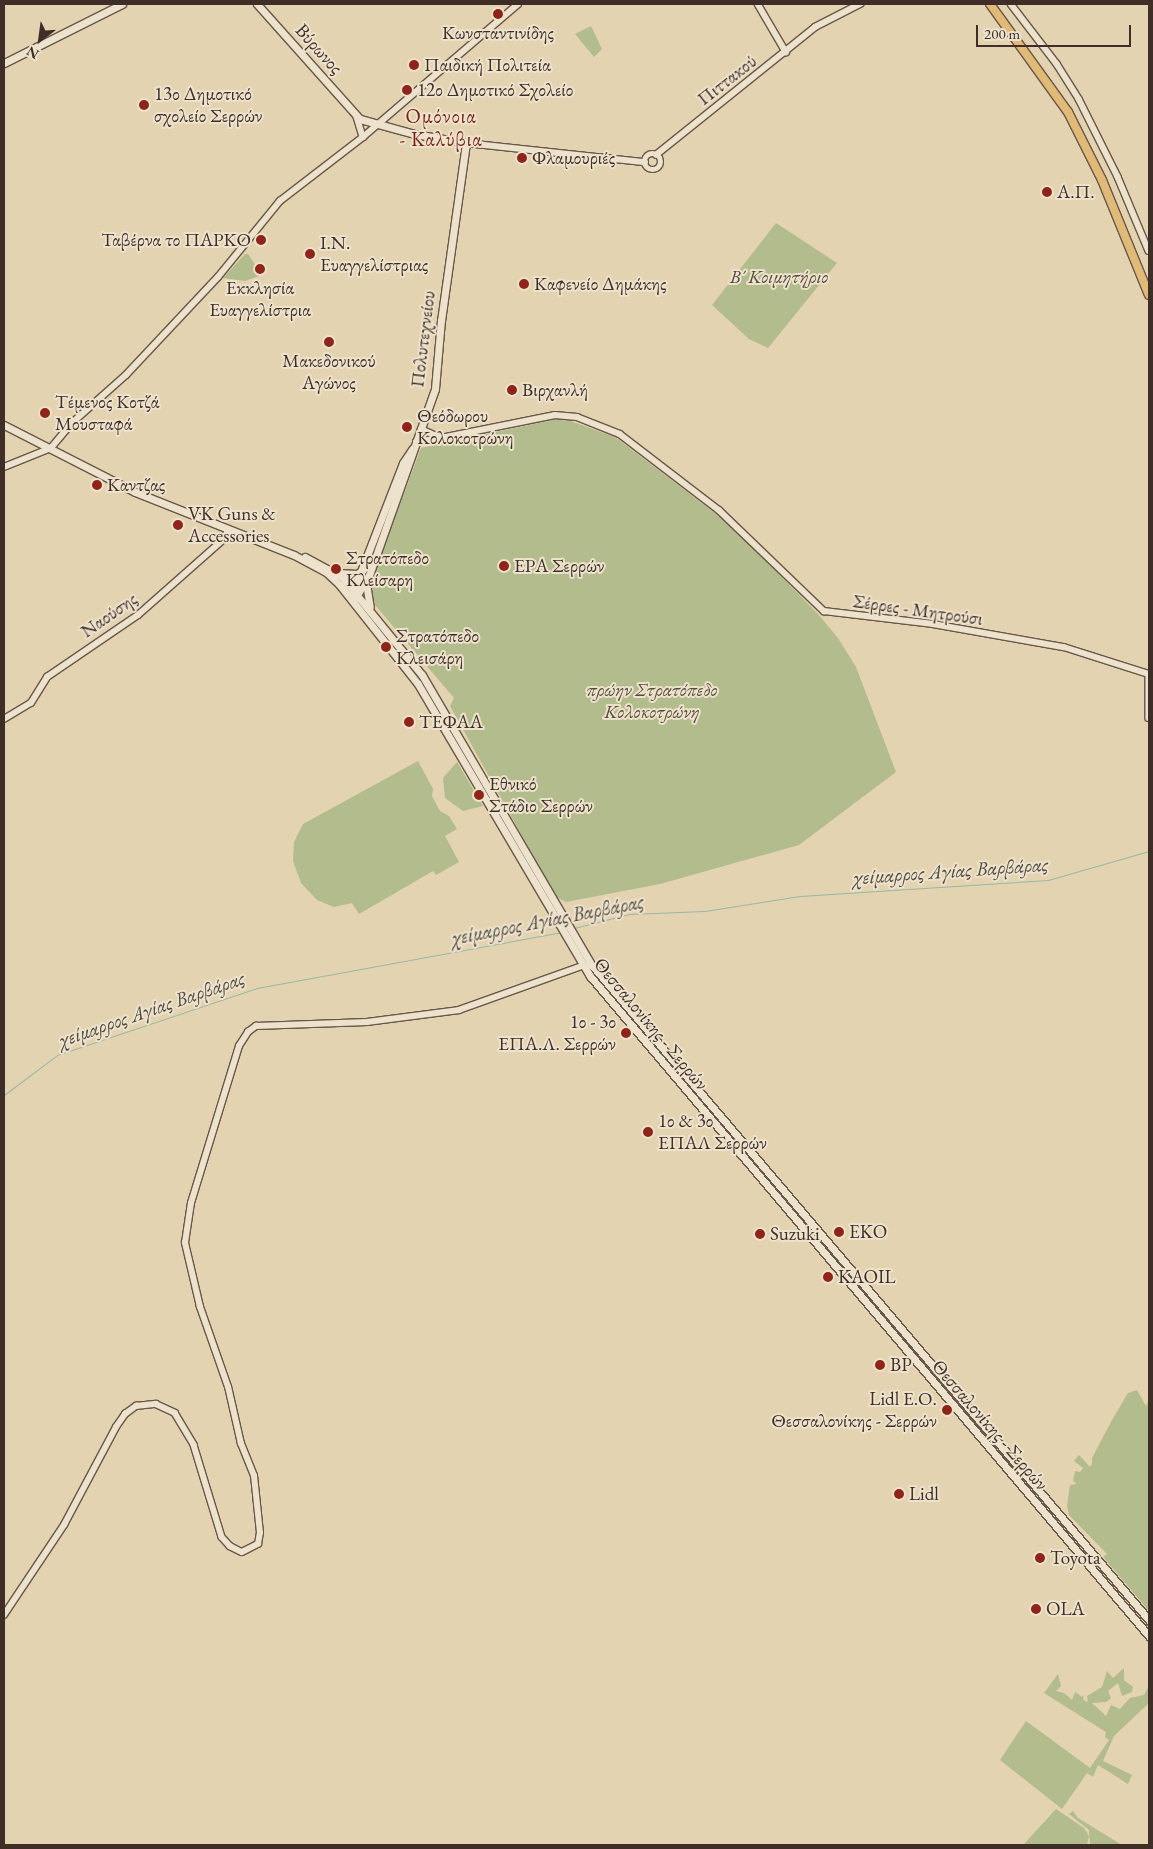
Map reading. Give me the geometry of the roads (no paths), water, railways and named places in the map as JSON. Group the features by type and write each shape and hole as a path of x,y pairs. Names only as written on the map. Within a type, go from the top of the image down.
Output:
{"main road":[{"path":"4,63 122,4"},
{"name":"Βύρωνος","path":"256,4 357,117"},
{"path":"990,4 1068,112 1102,180 1149,296"},
{"path":"357,117 376,125 466,143"},
{"name":"Πολυτεχνείου","path":"367,581 437,380 441,320 466,143"},
{"path":"4,425 135,492 294,555 330,575 354,595"},
{"name":"Πολυτεχνείου","path":"354,595 403,463 414,445"},
{"path":"294,555 309,558 337,572 357,574 363,569"},
{"path":"337,572 354,595"},
{"path":"354,595 367,581"},
{"path":"367,581 372,612"},
{"name":"Θεσσαλονίκης - Σερρών","path":"354,595 372,612 436,696 561,915 582,966 1149,1636"},
{"name":"Θεσσαλονίκης - Σερρών","path":"354,595 418,684 553,918 576,950 1149,1620"}],"street":[{"path":"4,467 51,448 73,422 122,379 218,278 280,201 363,137 518,4"},
{"path":"758,4 786,52"},
{"name":"Πιττακού","path":"656,155 815,27 860,4"},
{"path":"1012,4 1057,64 1079,98 1118,177 1149,251"},
{"path":"357,117 363,137"},
{"path":"466,143 645,162 650,169 657,168 661,162 656,155 648,155 645,162"},
{"name":"Σέρρες - Μητρούσι","path":"414,445 558,415 573,416 620,434 719,510 812,603 826,612 933,624 1041,642 1149,675"},
{"path":"421,429 441,438"},
{"name":"Ναούσης","path":"4,718 33,701 46,677 138,615 224,539 228,530"},
{"path":"1149,675 1149,718"},
{"path":"4,1615 64,1525 116,1427 126,1414 136,1406 156,1404 175,1413 194,1445 222,1537 230,1546 242,1552 258,1544 260,1533 254,1476 241,1444 228,1387 200,1307 185,1243 191,1203 239,1046 248,1032 256,1026 367,1022 459,1010 582,966"}],"waterway":[{"name":"χείμαρρος Αγίας Βαρβάρας","path":"574,928 629,914 705,911 800,896 1048,880 1149,851"},
{"name":"χείμαρρος Αγίας Βαρβάρας","path":"4,1095 57,1055 257,988 561,932"}],"place":[{"name":"Κωνσταντινίδης","path":"498,14"},
{"name":"Παιδική Πολιτεία","path":"414,65"},
{"name":"12ο Δημοτικό Σχολείο","path":"407,90"},
{"name":"13ο Δημοτικό σχολείο Σερρών","path":"144,105"},
{"name":"Φλαμουριές","path":"522,158"},
{"name":"Α.Π.","path":"1047,192"},
{"name":"Ταβέρνα το ΠΑΡΚΟ","path":"261,240"},
{"name":"Ι.Ν. Ευαγγελίστριας","path":"310,254"},
{"name":"Εκκλησία Ευαγγελίστρια","path":"260,269"},
{"name":"Καφενείο Δημάκης","path":"524,284"},
{"name":"Μακεδονικού Αγώνος","path":"329,342"},
{"name":"Βιρχανλή","path":"512,390"},
{"name":"Τέμενος Κοτζά Μουσταφά","path":"45,413"},
{"name":"Θεόδωρου Κολοκοτρώνη","path":"407,427"},
{"name":"Καντζας","path":"97,485"},
{"name":"VK Guns & Accessories","path":"178,525"},
{"name":"ΕΡΑ Σερρών","path":"504,566"},
{"name":"Στρατόπεδο Κλείσαρη","path":"336,569"},
{"name":"Στρατόπεδο Κλεισάρη","path":"386,647"},
{"name":"ΤΕΦΑΑ","path":"409,722"},
{"name":"Εθνικό Στάδιο Σερρών","path":"479,795"},
{"name":"1ο - 3ο ΕΠΑ.Λ. Σερρών","path":"626,1033"},
{"name":"1ο & 3ο ΕΠΑΛ Σερρών","path":"648,1132"},
{"name":"EKO","path":"839,1232"},
{"name":"Suzuki","path":"760,1234"},
{"name":"KAOIL","path":"828,1277"},
{"name":"BP","path":"880,1365"},
{"name":"Lidl Ε.Ο. Θεσσαλονίκης - Σερρών","path":"947,1410"},
{"name":"Lidl","path":"899,1494"},
{"name":"Toyota","path":"1040,1558"},
{"name":"OLA","path":"1036,1609"}],"district":[{"name":"Ομόνοια - Καλύβια","path":"441,128"}],"park label":[{"name":"Β΄ Κοιμητήριο","path":"779,277"},
{"name":"πρώην Στρατόπεδο Κολοκοτρώνη","path":"652,701"}]}
